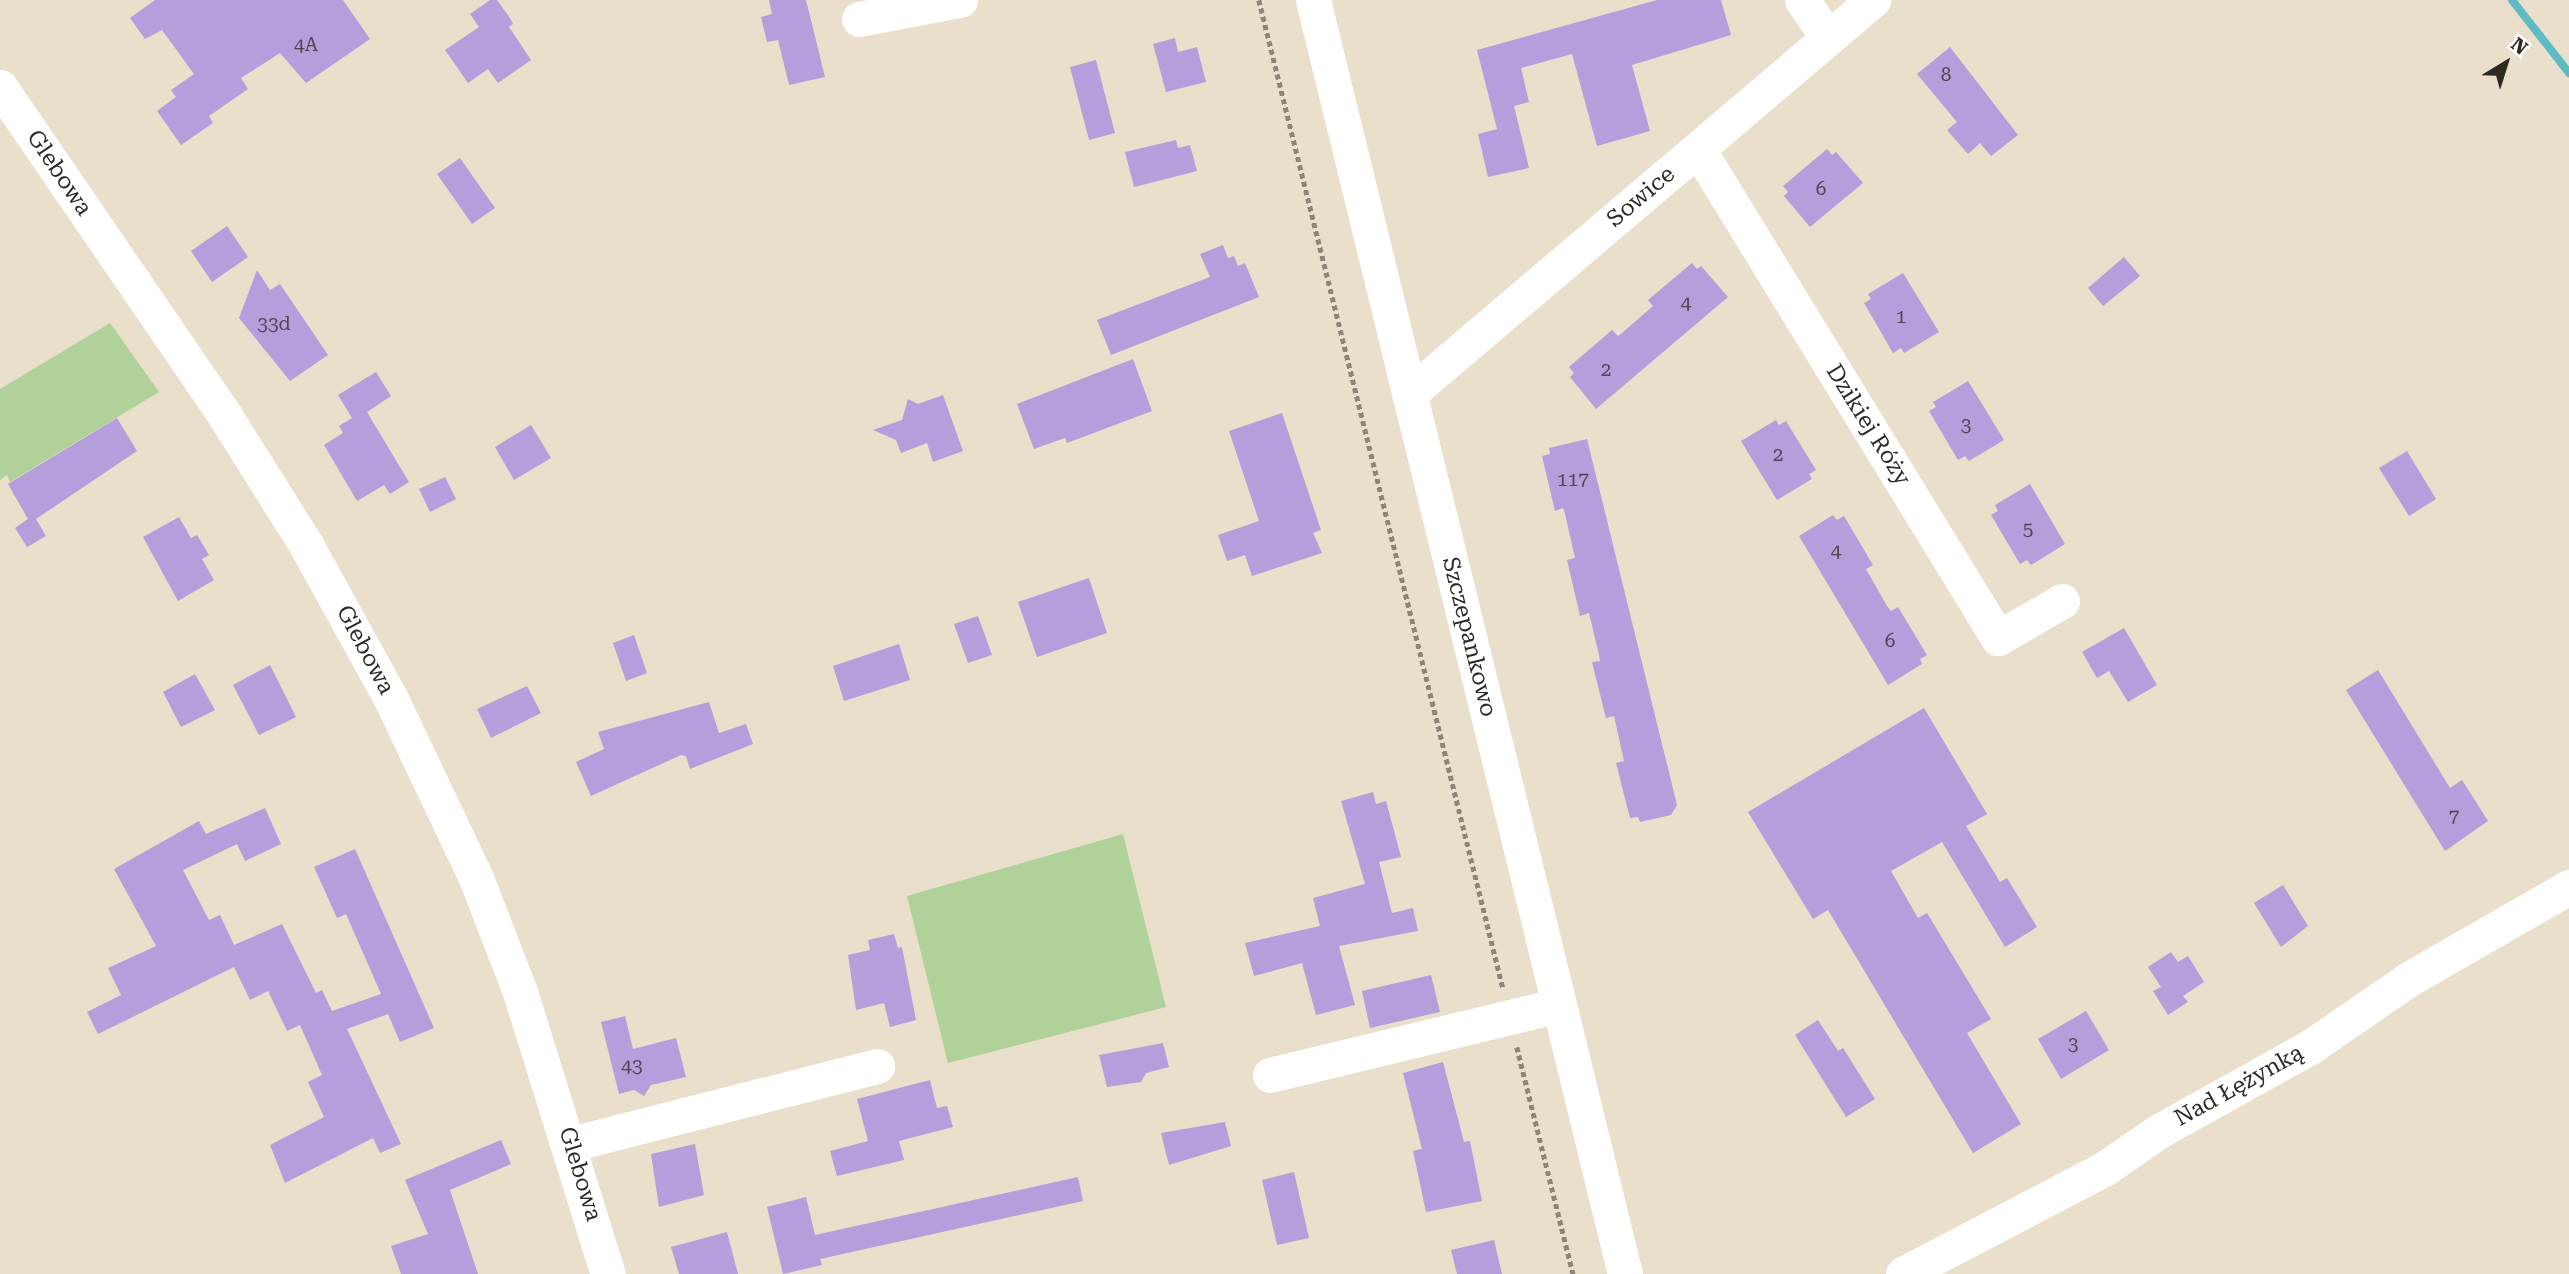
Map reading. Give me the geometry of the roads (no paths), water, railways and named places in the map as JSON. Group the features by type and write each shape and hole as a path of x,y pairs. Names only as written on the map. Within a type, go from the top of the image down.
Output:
{"street":[{"path":"859,19 960,0"},
{"name":"Szczepankowo","path":"1313,0 1625,1274"},
{"path":"1802,0 1828,38"},
{"name":"Sowice","path":"1409,394 1873,0"},
{"name":"Glebowa","path":"0,87 225,416 349,620 424,763 476,878 520,992 571,1144 608,1274"},
{"name":"Dzikiej Róży","path":"1698,149 1998,638 2062,601"},
{"name":"Nad Łężynką","path":"1903,1274 2104,1169 2159,1131 2310,1047 2421,972 2569,887"},
{"path":"1270,1075 1559,1005"},
{"path":"571,1144 877,1066"}],"waterway":[{"path":"2512,0 2569,73"}]}
